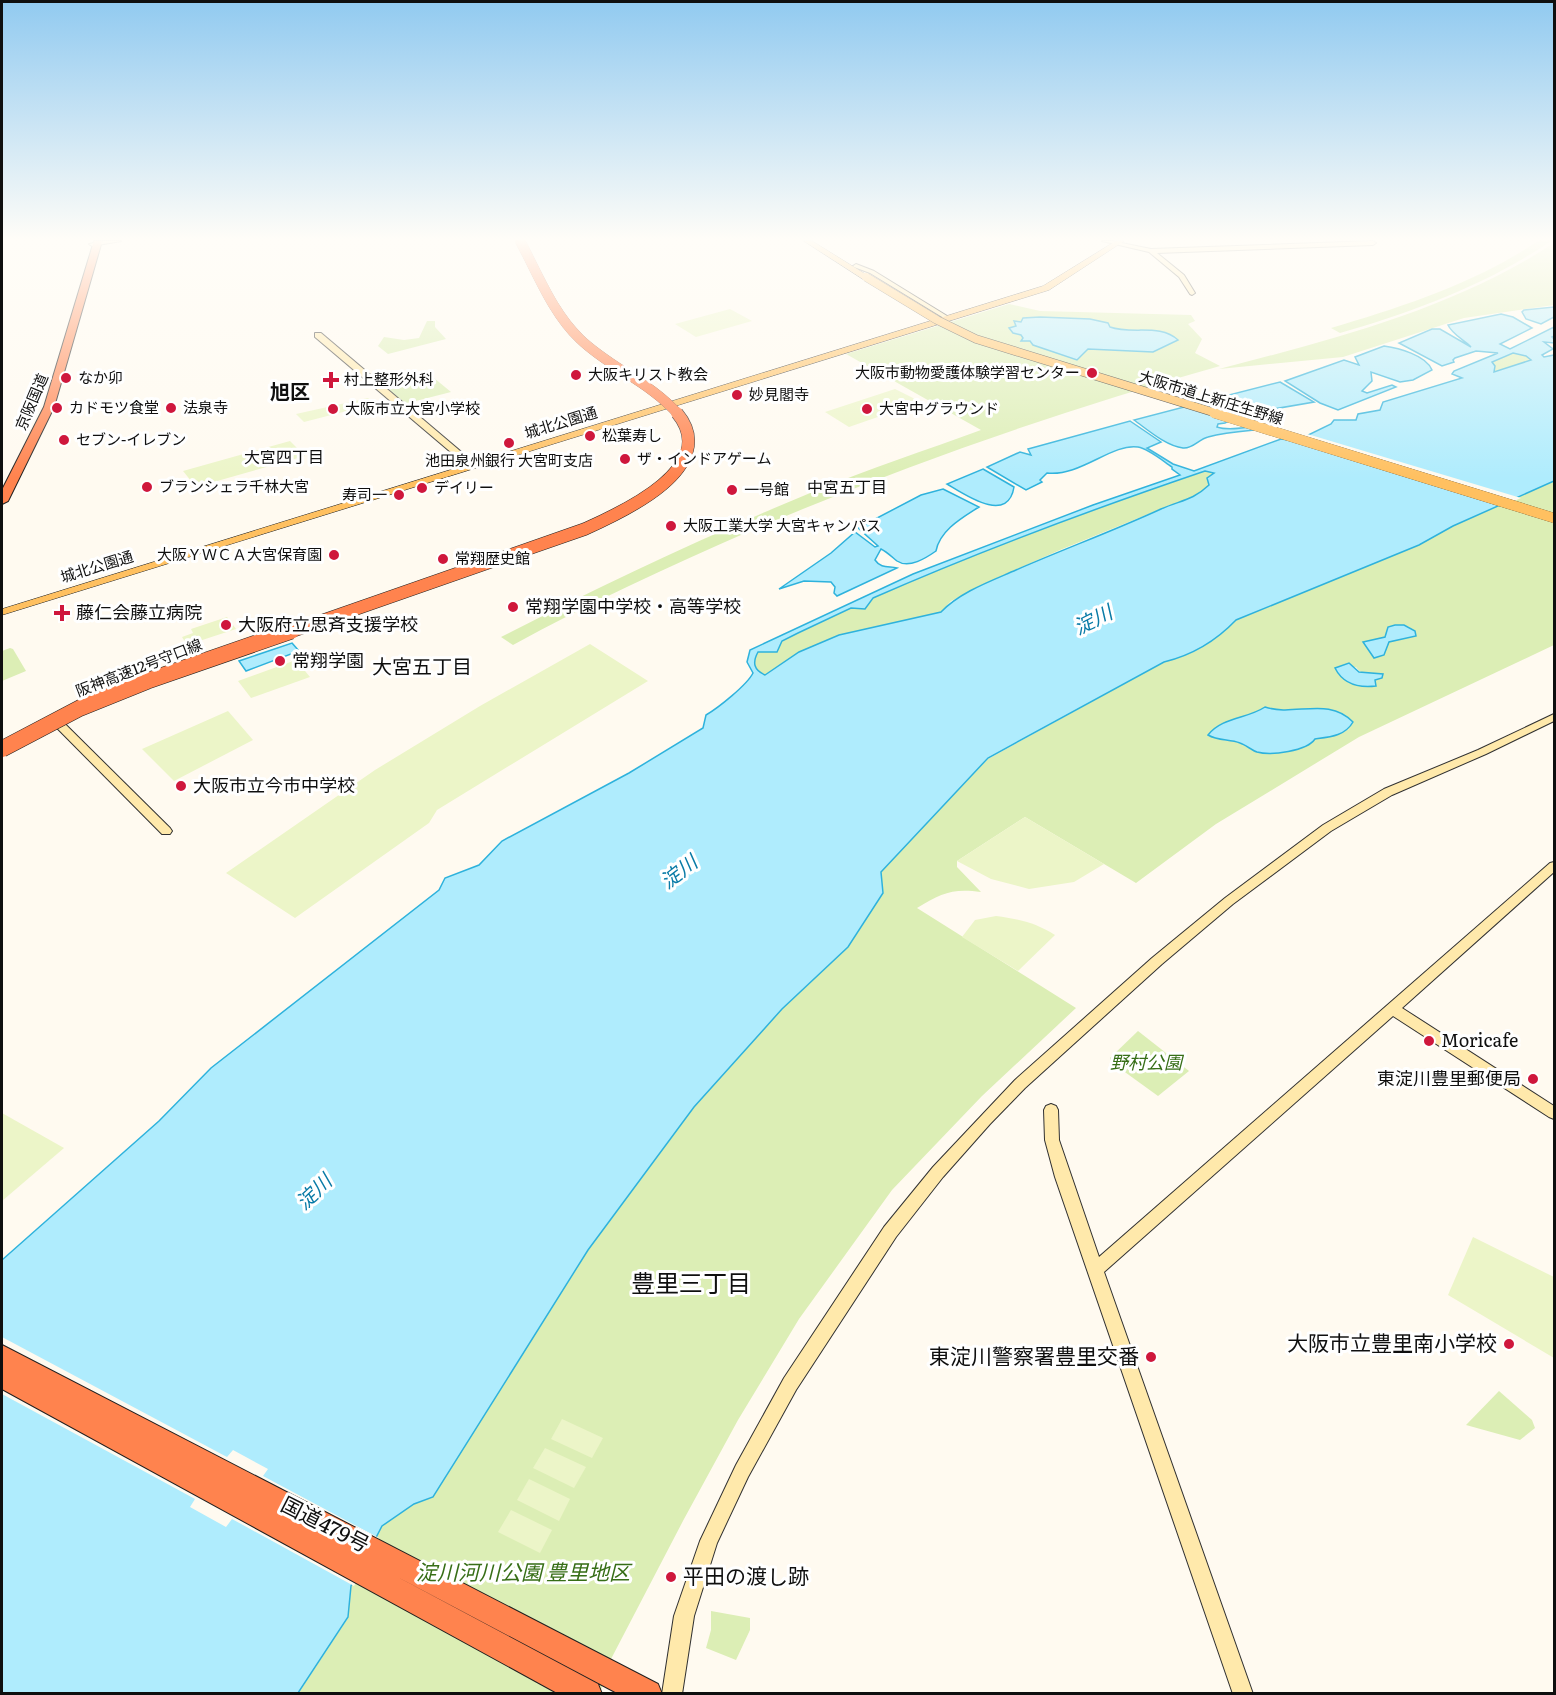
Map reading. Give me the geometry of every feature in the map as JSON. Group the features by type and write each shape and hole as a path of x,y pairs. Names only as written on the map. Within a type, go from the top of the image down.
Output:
{"highway":[{"name":"京阪国道","path":"2,481 42,404 69,320"},
{"name":"京阪国道","path":"2,501 49,407 73,320"},
{"name":"阪神高速12号守口線","path":"2,742 75,704 143,676 581,525 627,504 655,484 671,465 678,450 678,435 673,419 650,394 591,354 566,331 560,320"},
{"name":"阪神高速12号守口線","path":"2,749 80,708 147,681 585,529 634,507 668,481 683,461 688,444 686,429 681,418 661,396 597,353 576,334 565,320"},
{"name":"国道479号","path":"2,1356 648,1694"},
{"name":"国道479号","path":"2,1377 588,1694"}],"main road":[{"name":"大阪市道上新庄生野線","path":"937,320 984,341 1554,518"},
{"name":"城北公園通","path":"2,612 938,320"},
{"name":"大阪市道上新庄生野線","path":"946,320 981,337 1554,512"},
{"name":"城北公園通","path":"2,607 933,322"}],"street":[{"path":"318,335 469,463"},
{"path":"676,1692 684,1616 710,1541 747,1461 790,1384 890,1232 938,1172 1036,1069 1157,961 1230,901 1327,828 1388,792 1482,753 1554,717"},
{"path":"57,722 166,831"},
{"path":"1096,1269 1553,868"},
{"path":"1392,1008 1554,1113"},
{"path":"1051,1110 1052,1140 1243,1694"}],"green space":[{"path":"689,320 752,321 696,337 675,324"},
{"path":"957,320 1194,320 1188,324 1202,339 1195,353 1220,366 1041,421 865,484 660,571 513,645 501,637 578,598 735,525 856,475 981,430 846,354"},
{"path":"1356,320 1382,320 1340,333 1331,328"},
{"path":"1392,320 1457,320 1343,357 1219,369 1306,346"},
{"path":"427,321 435,321 435,327 446,339 388,354 378,346 384,337 404,340 419,338"},
{"path":"1513,353 1526,356 1531,360 1493,373 1492,362"},
{"path":"434,378 451,392 404,404 388,390"},
{"name":"大宮中グラウンド","path":"895,389 921,402 849,427 825,412"},
{"path":"368,398 374,404 304,422 296,414"},
{"path":"290,441 305,456 196,487 183,471"},
{"path":"1206,471 1214,473 1209,485 1197,497 1168,506 997,578 951,601 941,612 839,635 799,652 765,675 755,666 758,652 851,608 865,609 873,598 1038,531"},
{"name":"淀川河川公園 豊里地区","path":"1554,481 1554,645 1359,737 1216,824 1136,883 1025,817 957,861 957,867 981,892 955,891 917,908 1076,1008 982,1096 892,1190 799,1319 738,1420 684,1519 611,1659 600,1693 298,1694 348,1618 351,1586 382,1526 694,1107 782,1009 848,947 883,893 880,872 988,759 1164,662 1185,656 1203,647 1236,620 1419,545 1452,526","holes":["1395,625 1410,627 1391,641 1385,652 1374,658 1364,642 1386,637","1356,667 1360,672 1366,674 1378,673 1375,680 1376,685 1350,683 1338,674","1265,707 1278,711 1313,708 1349,729 1339,734 1315,739 1305,747 1288,752 1271,753 1257,752 1239,743 1208,735 1235,719 1250,716"]},
{"path":"227,617 236,629 187,645 182,637 193,633 191,629"},
{"path":"590,644 648,681 437,810 429,823 295,918 226,873 375,770 480,706"},
{"path":"13,649 26,671 2,681 2,651"},
{"path":"296,660 310,677 251,698 238,681"},
{"path":"228,711 253,740 174,781 142,749"},
{"path":"1025,817 1104,864 1074,882 1029,889 991,879 957,861"},
{"path":"996,916 1027,922 1055,935 1018,971 962,937 975,920"},
{"name":"野村公園","path":"1138,1031 1189,1071 1158,1096 1111,1062 1110,1058"},
{"path":"2,1113 64,1148 2,1201"},
{"path":"1473,1237 1554,1277 1554,1358 1448,1295"},
{"path":"1499,1391 1532,1420 1535,1428 1520,1440 1466,1425"},
{"path":"562,1419 603,1438 592,1458 551,1439"},
{"path":"545,1448 586,1467 574,1488 533,1468"},
{"path":"529,1479 570,1499 559,1521 517,1500"},
{"path":"511,1510 552,1530 540,1553 498,1532"},
{"path":"711,1611 750,1618 750,1630 736,1660 706,1648 711,1630"}],"water":[{"path":"1022,320 1095,320 1108,323 1110,327 1118,329 1163,332 1178,340 1153,352 1088,349 1077,360 1033,345 1030,341 1021,341 1023,338 1021,335 1013,333 1009,328 1016,326 1014,321"},
{"name":"淀川","path":"1472,320 1518,320 1532,328 1500,344 1510,349 1554,327 1552,337 1554,343 1544,342 1553,349 1542,355 1544,357 1554,355 1554,481 1453,526 1419,545 1236,620 1203,647 1185,656 1164,662 988,758 881,872 883,893 848,947 782,1009 694,1107 588,1250 433,1497 414,1504 382,1526 351,1586 348,1617 298,1693 2,1693 2,1260 159,1121 211,1068 439,890 445,878 479,865 502,841 629,773 703,728 706,715 725,702 750,678 753,673 747,662 750,650 913,574 1093,505 1180,475 1156,455 1138,447 1117,450 1071,470 1047,473 1040,480 1042,482 1026,490 987,467 1020,452 1031,455 1028,449 1130,421 1161,442 1147,448 1173,464 1194,471 1281,439 1296,441 1331,424 1334,420 1356,420 1358,414 1380,410 1383,402 1462,378 1452,374 1454,371 1498,353 1476,351 1455,358 1454,362 1442,366 1399,343 1432,329 1440,329 1471,347 1448,325","holes":["1513,353 1526,356 1531,360 1494,372 1495,366 1492,362","1205,471 1214,473 1207,478 1209,485 1192,497 986,583 966,593 941,612 839,635 799,652 765,675 755,666 758,652 777,652 782,641 851,608 865,609 873,598 955,563 1121,500"]},
{"path":"1529,320 1548,320 1541,324"},
{"path":"1384,346 1418,356 1432,370 1413,380 1400,382 1371,372 1372,381 1362,391 1367,393 1392,385 1396,387 1338,410 1320,403 1285,381 1344,360 1359,365 1355,357"},
{"path":"1280,382 1314,402 1239,415 1225,423 1218,424 1217,427 1231,429 1267,426 1274,428 1216,435 1183,448 1164,441 1134,420 1207,401 1220,403 1221,397"},
{"path":"983,469 1014,487 1010,498 1003,504 985,504 947,484"},
{"path":"943,489 979,507 947,531 936,551 927,557 907,564 897,561 881,549 875,560 877,563 897,568 837,596 831,582 804,581 779,589 831,553 855,532 875,547 878,546 858,528 921,495"},
{"path":"1404,625 1415,631 1416,636 1389,642 1384,655 1374,658 1363,642 1385,637 1388,627"},
{"path":"292,643 299,651 246,671 239,661"},
{"path":"1349,663 1359,672 1383,674 1382,678 1375,680 1376,686 1352,684 1342,678 1335,668"},
{"path":"1265,707 1288,710 1322,708 1343,714 1353,722 1341,733 1315,739 1305,747 1279,753 1257,752 1240,743 1208,735 1227,721"}],"pier":[{"path":"1304,433 1521,498 1503,506 1295,438"},
{"path":"2,1337 227,1457 233,1450 268,1469 263,1476 379,1538 354,1586 232,1519 226,1527 190,1507 195,1499 2,1394"}],"place":[{"name":"大阪市動物愛護体験学習センター","path":"1092,373"},
{"name":"大阪キリスト教会","path":"576,375"},
{"name":"なか卯","path":"66,378"},
{"name":"村上整形外科","path":"331,380"},
{"name":"妙見閣寺","path":"737,395"},
{"name":"カドモツ食堂","path":"57,408"},
{"name":"法泉寺","path":"171,408"},
{"name":"大阪市立大宮小学校","path":"333,409"},
{"name":"大宮中グラウンド","path":"867,409"},
{"name":"松葉寿し","path":"590,436"},
{"name":"セブン-イレブン","path":"64,440"},
{"name":"池田泉州銀行 大宮町支店","path":"509,443"},
{"name":"ザ・インドアゲーム","path":"625,459"},
{"name":"ブランシェラ千林大宮","path":"147,487"},
{"name":"デイリー","path":"422,488"},
{"name":"一号館","path":"732,490"},
{"name":"寿司一","path":"399,495"},
{"name":"大阪工業大学 大宮キャンパス","path":"671,526"},
{"name":"大阪ＹＷＣＡ大宮保育園","path":"334,555"},
{"name":"常翔歴史館","path":"443,559"},
{"name":"常翔学園中学校・高等学校","path":"513,607"},
{"name":"藤仁会藤立病院","path":"62,613"},
{"name":"大阪府立思斉支援学校","path":"226,625"},
{"name":"常翔学園","path":"280,661"},
{"name":"大阪市立今市中学校","path":"181,786"},
{"name":"Moricafe","path":"1429,1041"},
{"name":"東淀川豊里郵便局","path":"1533,1079"},
{"name":"大阪市立豊里南小学校","path":"1509,1344"},
{"name":"東淀川警察署豊里交番","path":"1151,1357"},
{"name":"平田の渡し跡","path":"671,1577"}],"district":[{"name":"旭区","path":"290,392"},
{"name":"大宮四丁目","path":"284,457"},
{"name":"中宮五丁目","path":"847,487"},
{"name":"大宮五丁目","path":"422,667"},
{"name":"豊里三丁目","path":"691,1284"}]}
